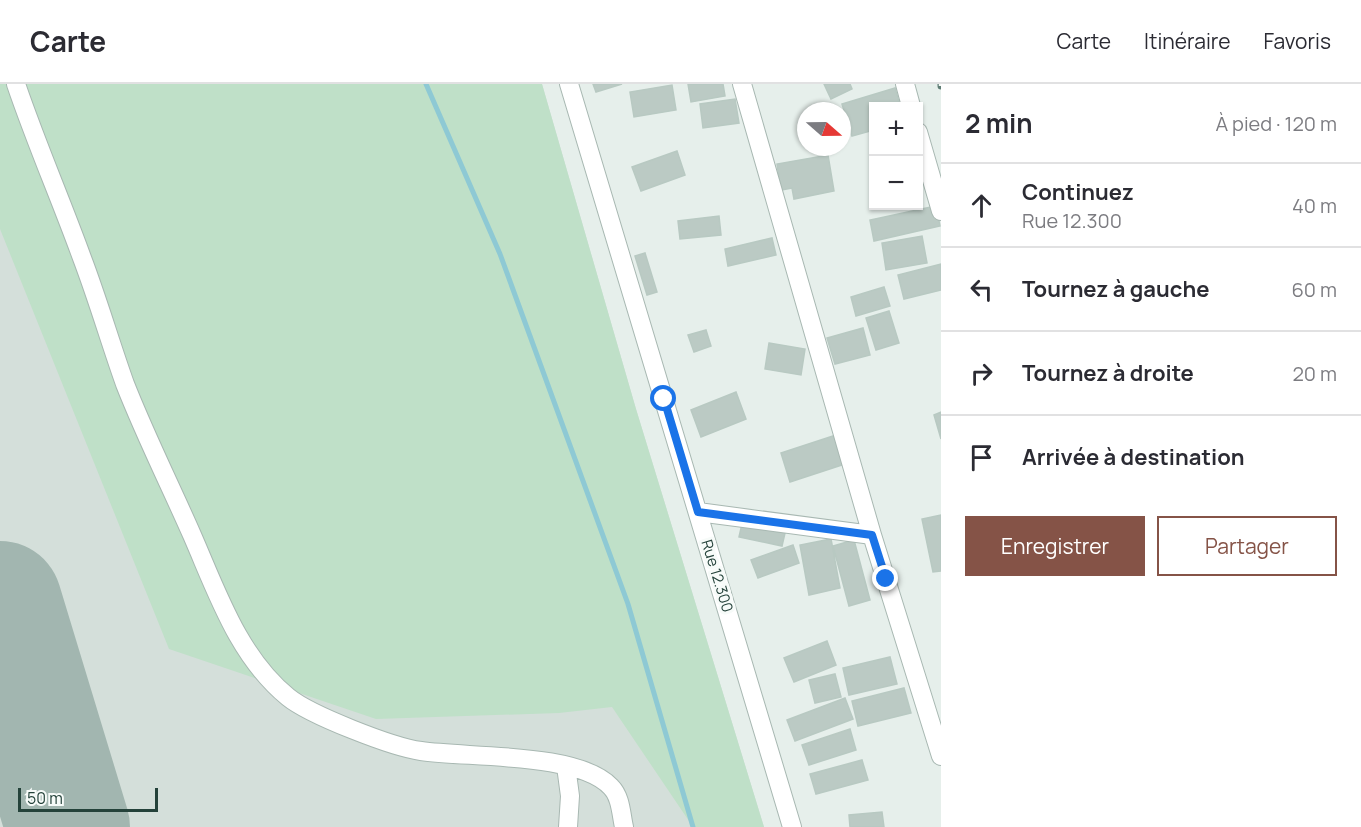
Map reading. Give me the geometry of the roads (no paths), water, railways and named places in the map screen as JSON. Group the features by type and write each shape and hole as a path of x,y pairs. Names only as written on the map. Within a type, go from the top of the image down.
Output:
{"street":[{"path":"16,84 83,259 126,385 228,617 248,656 289,698 327,719 416,751 464,756 524,758 566,766 590,774 610,786 618,798 624,827"},
{"name":"Rue 12.300","path":"569,84 792,827"},
{"path":"742,84 872,535 941,756"},
{"path":"905,84 910,102"},
{"path":"923,149 941,211"},
{"path":"698,512 872,535"},
{"path":"566,766 570,796 568,827"}],"waterway":[{"path":"426,84 500,254 628,604 693,827"}]}
